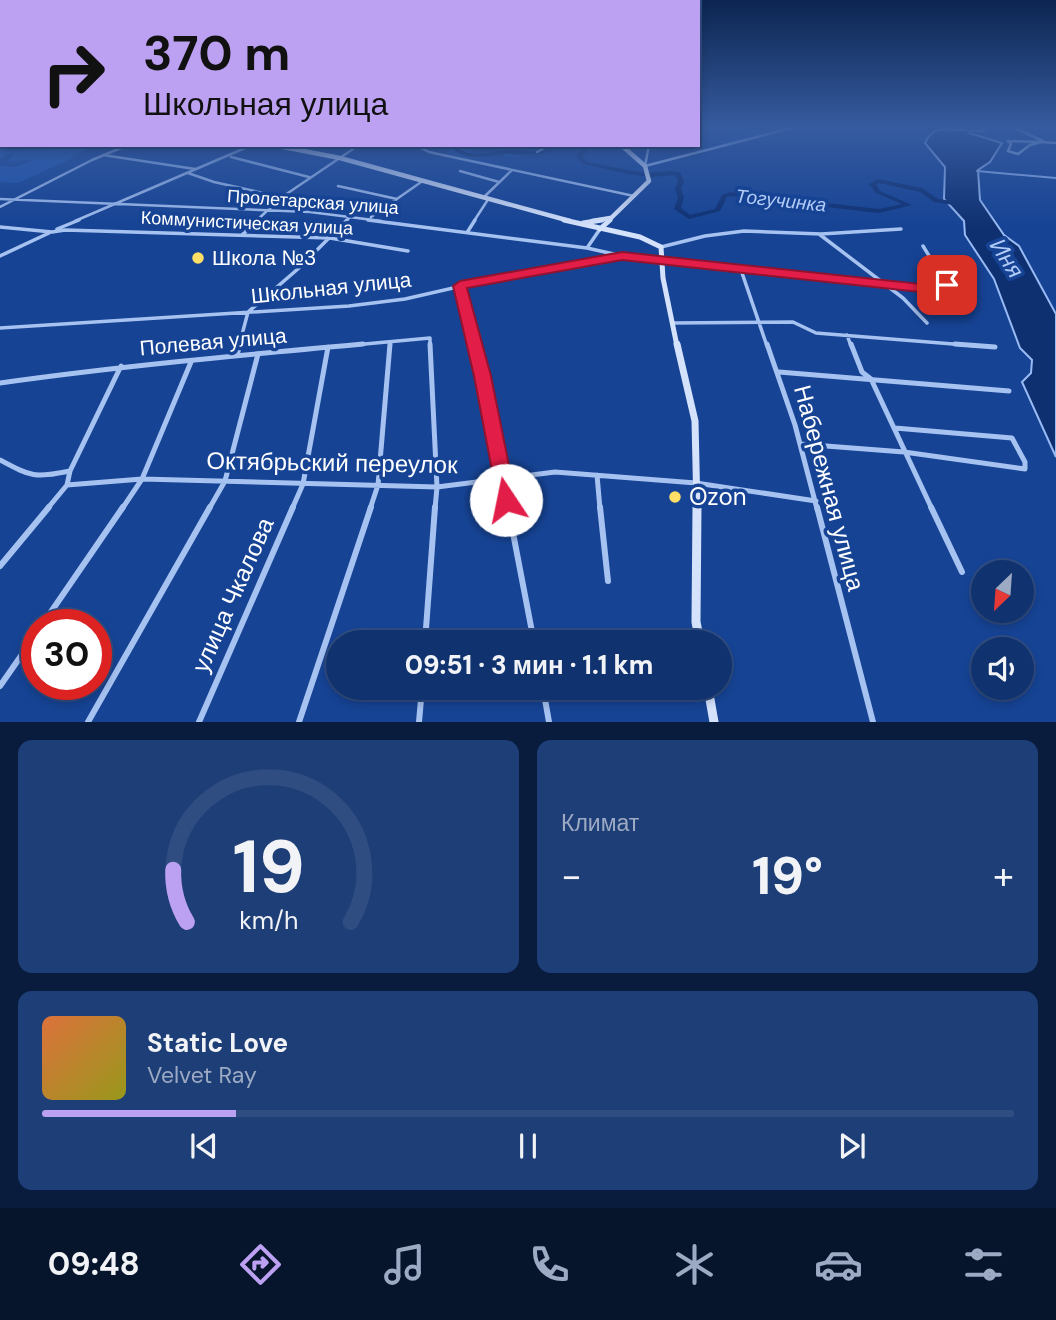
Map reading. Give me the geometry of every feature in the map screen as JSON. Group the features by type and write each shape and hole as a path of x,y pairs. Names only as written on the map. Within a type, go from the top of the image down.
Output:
{"main road":[{"path":"347,160 650,241 661,247 671,323 690,388 695,421 698,456 698,630"},
{"path":"600,229 635,196 649,175 638,160"},
{"path":"576,223 612,218"},
{"path":"598,220 596,225 600,229"},
{"path":"710,700 714,722"}],"street":[{"path":"0,207 93,160"},
{"path":"134,160 197,169"},
{"path":"0,256 110,205 223,160"},
{"path":"241,160 309,177"},
{"path":"243,234 265,210 337,160"},
{"path":"464,160 635,196"},
{"path":"646,160 645,166 669,160"},
{"path":"468,232 487,196 512,170"},
{"path":"460,171 499,182"},
{"path":"188,173 214,182 282,197"},
{"path":"370,218 425,180"},
{"path":"338,186 398,199"},
{"name":"Пролетарская улица","path":"0,199 352,216 587,248 622,256"},
{"path":"237,355 247,312 352,216"},
{"name":"Коммунистическая улица","path":"0,228 52,232 65,230 330,238 408,251"},
{"path":"587,248 600,229"},
{"path":"661,247 705,236 744,231 819,233 901,229"},
{"path":"819,233 842,255 913,305 927,323"},
{"path":"662,258 946,289 947,285 923,246"},
{"name":"Школьная улица","path":"0,328 349,306 405,299 622,256 662,258"},
{"name":"Набережная улица","path":"740,267 779,372 873,722"},
{"path":"460,286 483,376 532,630"},
{"path":"671,323 793,322 816,333 995,346"},
{"path":"847,335 862,372 871,379 962,572"},
{"name":"Полевая улица","path":"0,383 121,366 191,362 237,355 429,338 437,487"},
{"path":"299,722 379,485 390,342"},
{"name":"улица Чкалова","path":"199,722 303,484 328,347"},
{"path":"88,722 225,481 258,354"},
{"path":"53,609 142,479 191,362"},
{"path":"0,566 67,485 70,471 121,366"},
{"path":"779,372 1009,391"},
{"path":"800,444 904,452 1025,469 1025,462 1012,438 895,428"},
{"path":"0,460 28,475 39,477 70,471"},
{"name":"Октябрьский переулок","path":"67,485 142,479 437,487 555,472 696,483 816,502"},
{"path":"597,475 608,581"},
{"path":"426,630 437,487"},
{"path":"0,686 21,655"},
{"path":"419,722 421,700"},
{"path":"545,700 549,722"}],"shaded area":[{"path":"8,160 69,160 18,183 0,182 0,166 16,167 33,160"}],"water":[{"name":"Иня","path":"939,160 991,160 978,170 980,200 1004,235 1019,246 1056,314 1056,457 1022,382 1031,373 1032,360 1020,348 994,279 965,235 964,221 944,199 945,167"}],"waterway":[{"name":"Тогучинка","path":"582,160 585,163 645,175 678,173 681,197 677,209 689,217 718,210 724,196 730,194 879,211 909,205 878,192 872,184 878,181 922,190 936,201 960,204"},
{"path":"977,171 1056,178"}],"place":[{"name":"Школа №3","path":"198,258"},
{"name":"Ozon","path":"675,497"}],"route":[{"path":"506,500 483,376 460,286 622,256 939,290 946,289 947,285"}]}
